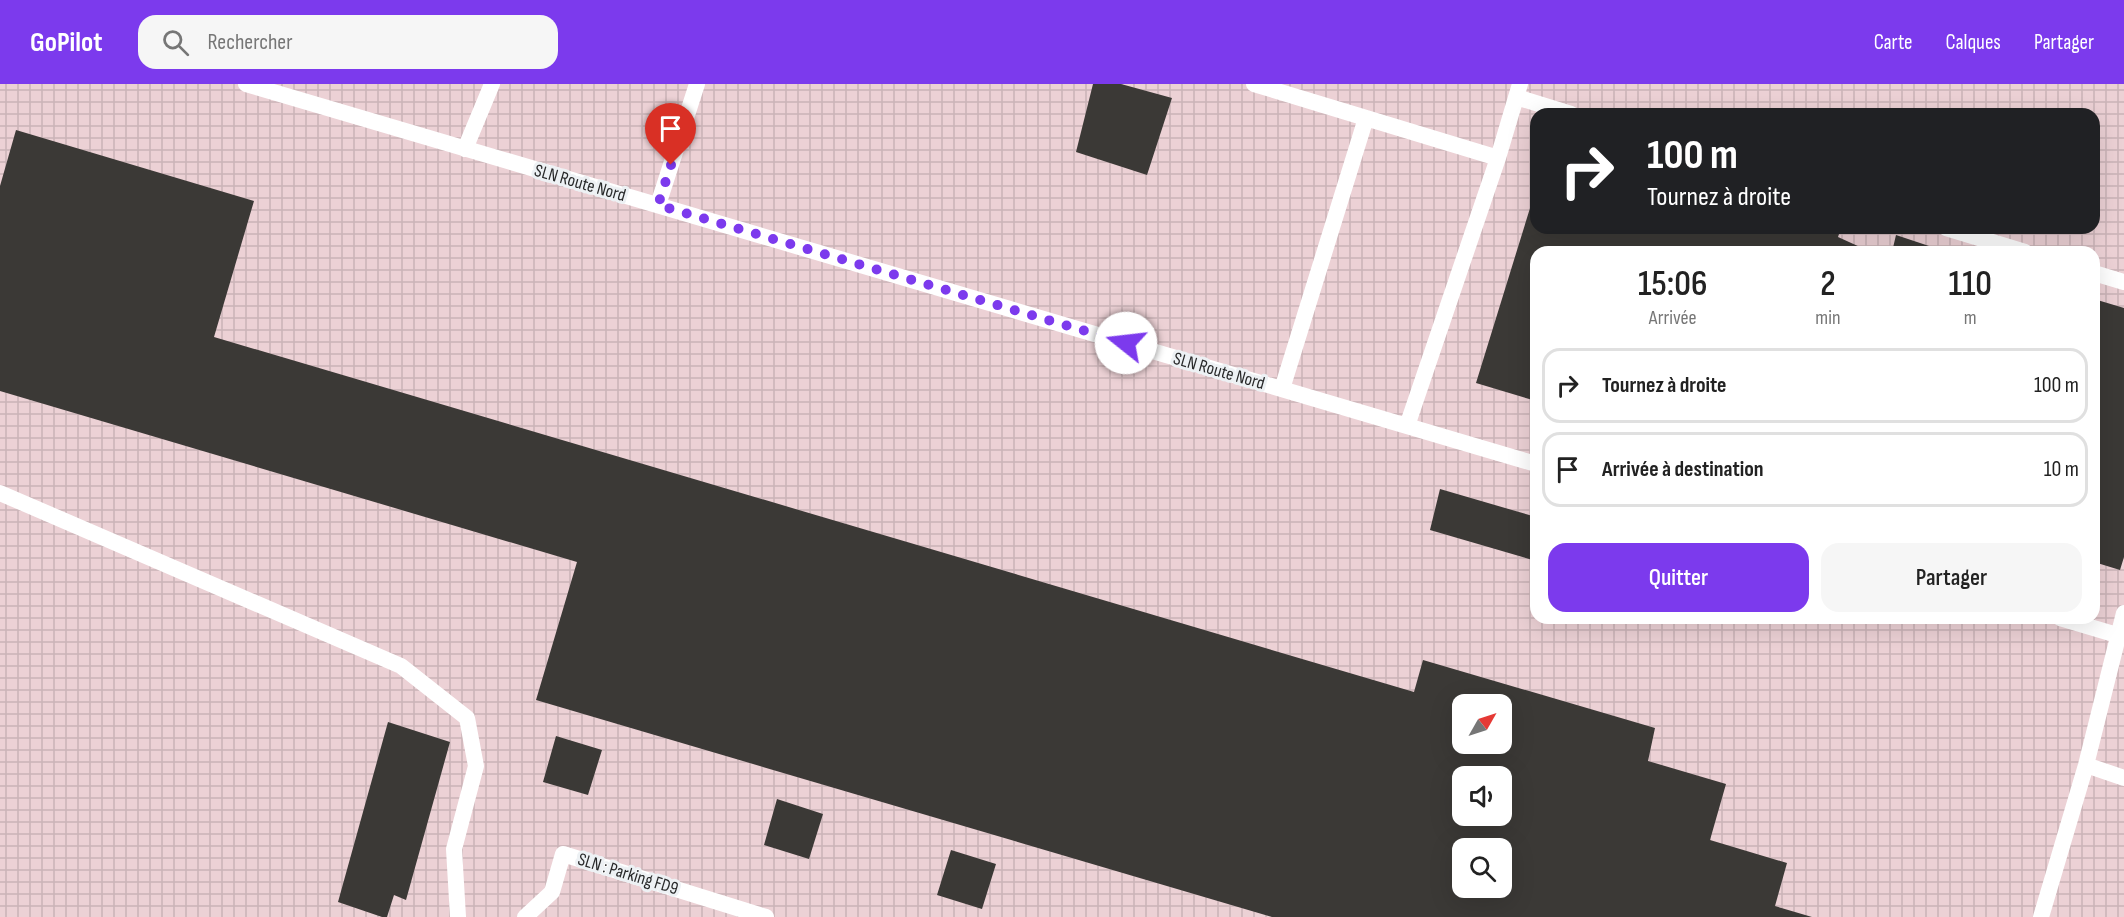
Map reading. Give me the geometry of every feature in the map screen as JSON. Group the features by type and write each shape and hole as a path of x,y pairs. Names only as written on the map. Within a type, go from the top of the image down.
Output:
{"lane":[{"name":"SLN Route Nord","path":"246,84 265,87 465,149 1530,462"},
{"path":"465,149 492,84"},
{"path":"658,205 697,84"},
{"path":"1254,84 1498,158"},
{"path":"1407,426 1498,158 1518,91 1557,108"},
{"path":"1282,389 1366,118"},
{"path":"1966,234 2005,246"},
{"path":"2100,275 2124,282"},
{"path":"0,493 401,666 467,718 476,766 454,849 458,917"},
{"path":"2041,917 2086,765 2121,636 2124,613"},
{"path":"2080,624 2121,636"},
{"path":"2086,765 2124,777"},
{"name":"SLN : Parking FD9","path":"525,917 552,892 563,854 766,917"}],"shaded area":[{"path":"0,84 2124,84 2124,917 0,917"}],"building":[{"path":"1093,84 1121,84 1172,98 1147,175 1076,152"},
{"path":"16,130 254,201 214,337 1414,692 1423,660 1655,728 1648,761 1726,784 1710,840 1787,863 1775,906 1812,917 1272,917 536,700 577,562 0,391 0,186"},
{"path":"1530,208 1530,234 1839,234 1838,237 1858,246 1530,246 1530,399 1476,383"},
{"path":"1896,235 1929,246 1893,246"},
{"path":"2100,301 2124,308 2124,557 2120,570 2100,564"},
{"path":"1440,489 1530,515 1530,559 1430,530"},
{"path":"388,722 450,742 406,900 394,895 387,917 382,917 338,902"},
{"path":"556,736 602,750 588,795 543,782"},
{"path":"777,799 823,814 809,859 764,845"},
{"path":"951,850 996,864 982,909 937,895"}],"route":[{"path":"671,165 658,205 1126,343"}]}
